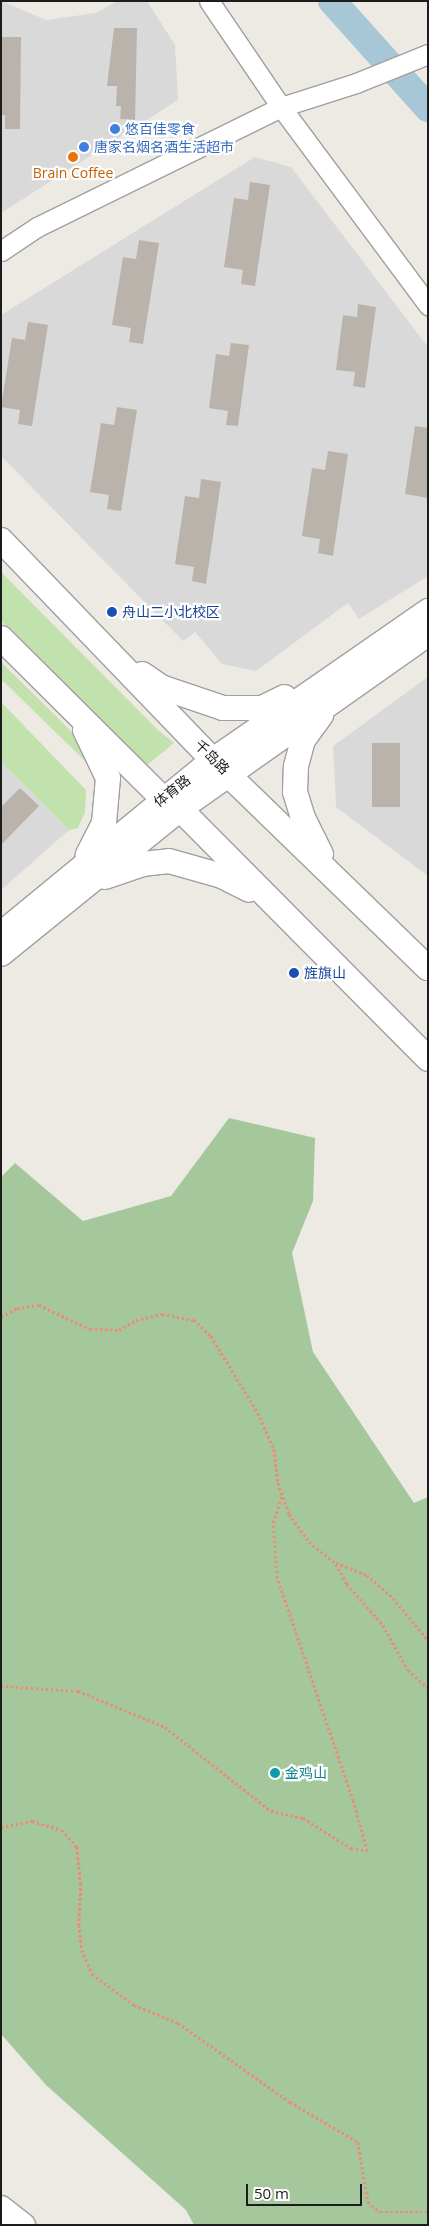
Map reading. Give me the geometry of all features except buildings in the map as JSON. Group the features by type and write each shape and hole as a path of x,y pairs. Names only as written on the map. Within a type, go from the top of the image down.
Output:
{"street":[{"path":"209,1 281,106 428,305"},
{"path":"1,251 37,227 281,106 356,84 428,54"},
{"name":"千岛路","path":"1,540 221,766 428,968"},
{"name":"体育路","path":"1,954 89,871 171,803 359,657 428,611"},
{"name":"体育路","path":"221,766 328,703 428,634"},
{"path":"1,638 76,713 171,803 428,1059"},
{"path":"113,656 161,687 215,706 244,710 262,708 340,663 359,657"},
{"path":"328,703 303,740 296,766 295,792 303,818 338,880"},
{"path":"76,713 108,778 104,823 89,871 169,861 222,876 264,897"},
{"name":"体育路","path":"1,934 89,871"},
{"path":"1,2208 23,2225"}],"path":[{"path":"1,1318 17,1308 39,1305 90,1329 119,1330 136,1320 162,1314 194,1320 210,1336 258,1413 274,1449 282,1495 289,1514 309,1542 336,1563 367,1575 393,1598 428,1640"},
{"path":"1,1686 78,1691 165,1728 271,1811 303,1818 351,1848 367,1851 354,1801 277,1578 273,1523 282,1495"},
{"path":"336,1563 347,1584 383,1625 408,1670 428,1688"},
{"path":"1,1827 32,1821 62,1830 77,1847 81,1883 80,1933 82,1950 92,1974 134,2005 178,2023 290,2102 358,2142 368,2202 380,2212 428,2212"}],"shaded area":[{"path":"1,1 46,20 96,13 117,1 147,1 175,45 178,100 1,213"},
{"path":"255,157 291,167 428,347 428,576 359,619 348,603 256,671 222,664 195,632 183,641 1,456 1,315"},
{"path":"428,677 428,876 336,807 333,746"},
{"path":"1,762 69,830 1,890"}],"green space":[{"path":"1,572 158,730 174,743 146,766 1,621"},
{"path":"1,662 77,737 86,762 1,679"},
{"path":"1,702 86,790 85,812 78,828 69,830 1,762"},
{"path":"229,1118 315,1138 313,1201 292,1253 313,1352 414,1503 428,1497 428,2225 194,2225 186,2210 46,2085 1,2034 1,1177 15,1163 83,1221 171,1196"}],"waterway":[{"path":"332,1 428,108"}],"place":[{"name":"悠百佳零食","path":"115,129"},
{"name":"唐家名烟名酒生活超市","path":"84,147"},
{"name":"Brain Coffee","path":"73,157"},
{"name":"舟山二小北校区","path":"112,612"},
{"name":"旌旗山","path":"294,973"},
{"name":"金鸡山","path":"275,1773"}]}
